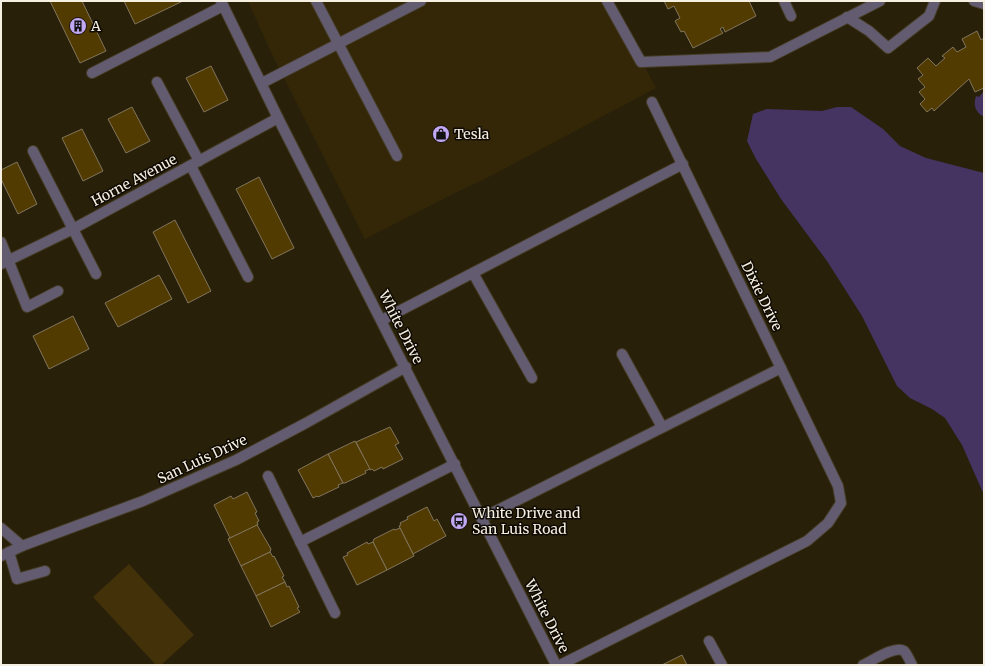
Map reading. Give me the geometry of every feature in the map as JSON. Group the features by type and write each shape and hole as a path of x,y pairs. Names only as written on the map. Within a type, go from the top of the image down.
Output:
{"street":[{"path":"316,1 397,156"},
{"path":"262,84 421,1"},
{"path":"607,1 641,62 770,57 880,1"},
{"path":"784,1 791,16"},
{"path":"847,18 869,31 888,48 929,16 935,1"},
{"path":"974,1 984,4"},
{"path":"92,73 222,3"},
{"name":"White Drive","path":"222,3 278,118 406,367 556,665"},
{"path":"157,82 248,277"},
{"name":"Dixie Drive","path":"560,665 807,541 828,523 841,503 838,486 652,102"},
{"name":"Horne Avenue","path":"5,262 73,229 278,118"},
{"path":"33,150 96,274"},
{"path":"382,320 683,164"},
{"path":"1,242 5,262 27,307 58,291"},
{"path":"473,272 532,378"},
{"path":"622,354 662,427"},
{"name":"San Luis Drive","path":"5,554 22,546 143,501 236,460 406,367"},
{"path":"482,518 781,368"},
{"path":"300,542 455,464"},
{"path":"268,476 335,613"},
{"path":"1,528 22,546"},
{"path":"5,554 17,579 45,572"},
{"path":"710,641 722,665"},
{"path":"863,665 893,650 900,649 905,652 912,665"}],"shaded area":[{"name":"Tesla","path":"248,1 610,1 656,88 483,180 365,239 269,48"},
{"path":"984,91 984,117 977,111 975,102 976,96 979,97"},
{"path":"837,107 851,107 883,129 900,146 926,158 984,173 984,495 962,445 945,418 932,409 910,398 897,386 862,316 827,261 781,199 756,159 747,141 753,114 767,109 822,111"},
{"path":"129,564 194,635 161,665 156,665 93,597"}],"building":[{"name":"A","path":"50,1 82,1 106,51 80,63"},
{"path":"124,1 183,1 135,24"},
{"path":"664,1 749,1 756,16 725,32 723,27 720,29 723,33 693,48 684,31 681,32 675,21 680,18 674,6 668,9"},
{"path":"977,31 981,40 984,38 984,88 975,92 969,79 934,111 932,108 927,112 920,104 925,99 919,92 925,87 918,79 923,75 917,68 928,58 936,66 945,58 942,56 953,47 957,52 966,47 962,39"},
{"path":"211,66 228,100 204,112 186,78"},
{"path":"132,107 150,141 126,153 108,119"},
{"path":"82,129 103,171 83,181 62,138"},
{"path":"17,162 37,204 18,214 1,179 1,170"},
{"path":"259,177 294,248 272,259 236,189"},
{"path":"175,220 211,291 188,303 153,232"},
{"path":"159,275 172,299 118,327 105,303"},
{"path":"73,316 89,349 49,369 33,336"},
{"path":"390,427 399,443 395,445 403,459 383,469 382,467 374,471 372,469 370,470 356,442"},
{"path":"355,441 370,469 365,471 366,473 343,483 328,454"},
{"path":"328,454 343,483 338,485 339,487 313,498 298,470"},
{"path":"247,492 257,512 255,513 259,521 257,522 258,525 230,538 214,505 231,496 233,499"},
{"path":"427,507 434,521 437,519 446,536 413,554 399,526 401,525 400,523 408,519 407,517"},
{"path":"257,525 271,549 270,552 241,566 228,539"},
{"path":"400,528 414,556 387,570 373,542 374,539 394,529"},
{"path":"367,542 368,544 373,542 387,570 357,585 343,557 348,555 347,553"},
{"path":"270,552 273,557 274,556 284,576 282,577 285,582 256,596 241,566"},
{"path":"285,582 287,587 289,586 299,607 297,608 300,612 271,627 256,596"},
{"path":"682,655 687,665 662,665"}],"place":[{"name":"A","path":"78,26"},
{"name":"Tesla","path":"441,134"},
{"name":"White Drive and San Luis Road","path":"459,521"}]}
